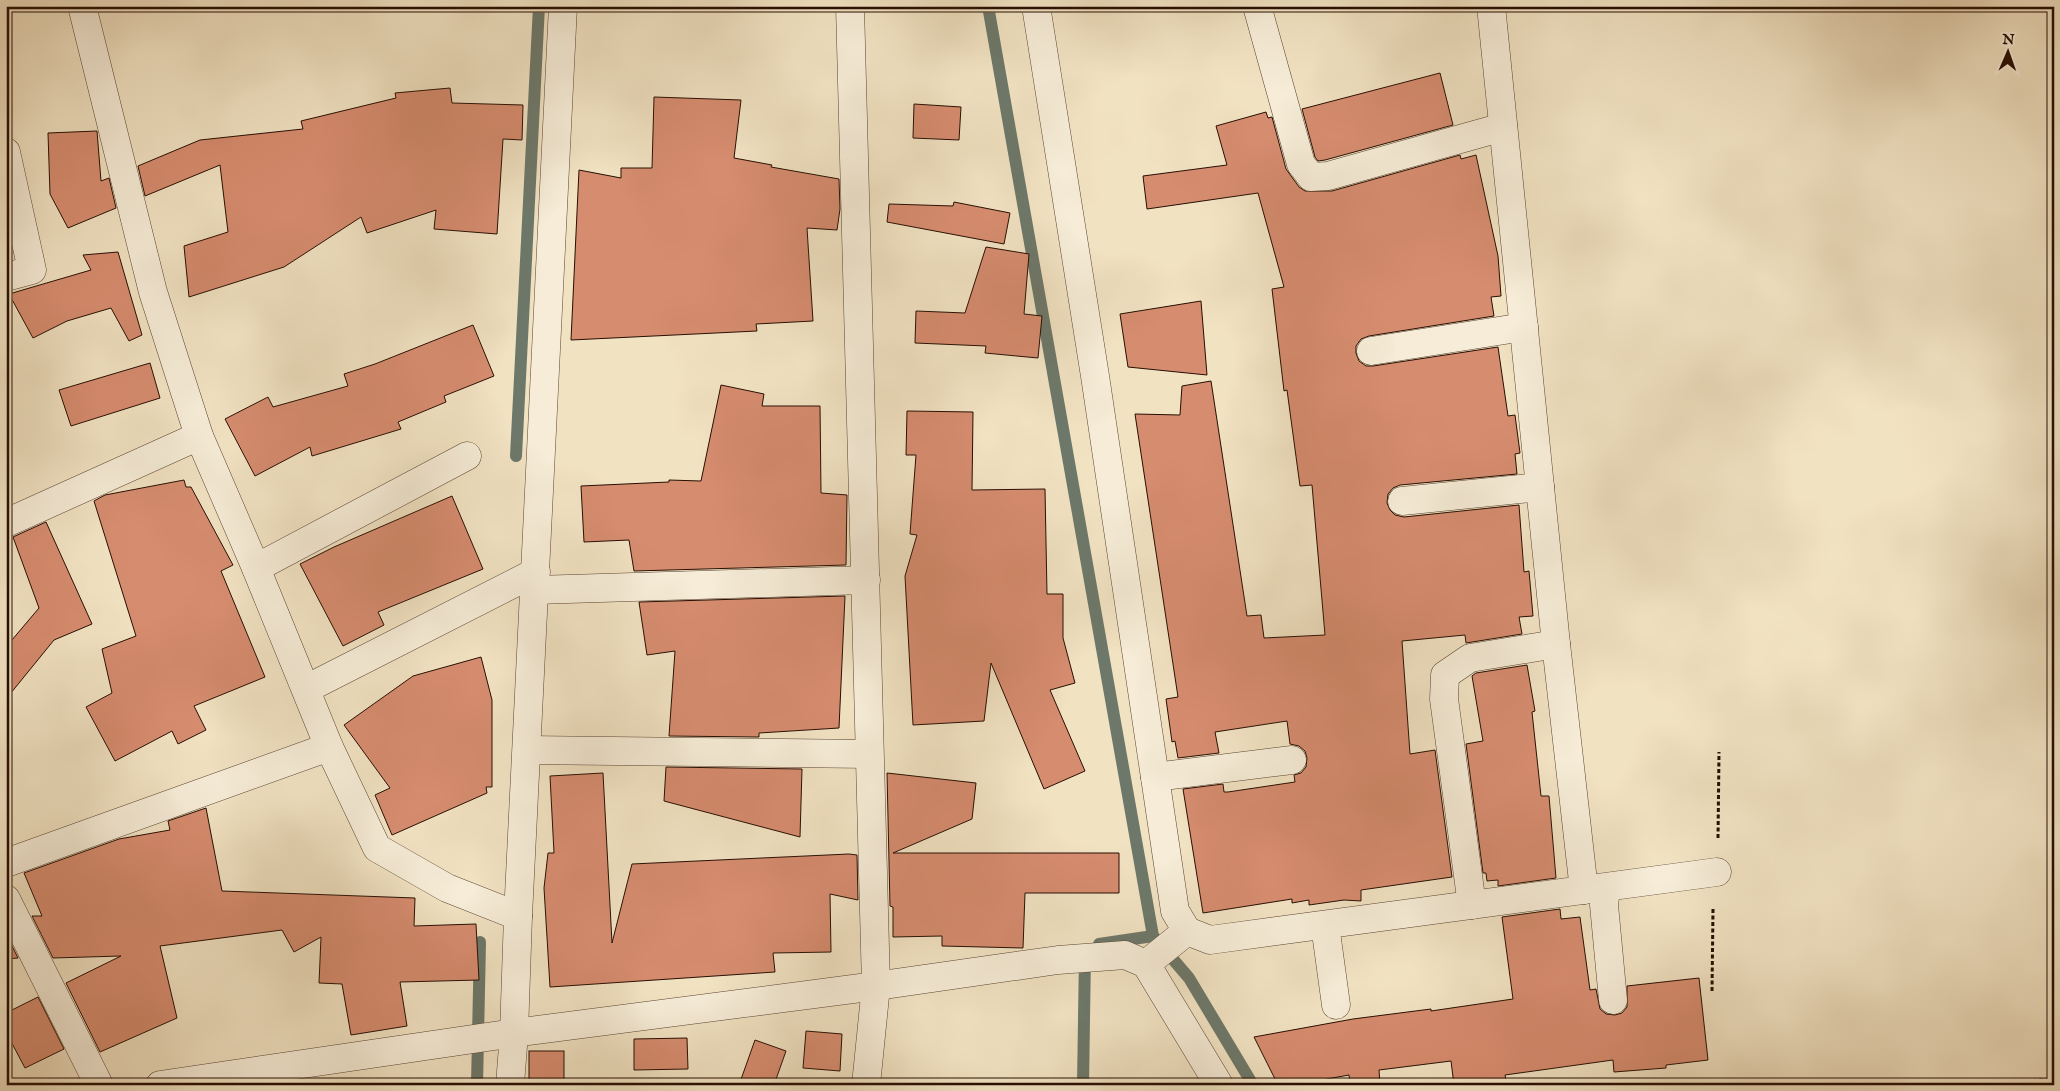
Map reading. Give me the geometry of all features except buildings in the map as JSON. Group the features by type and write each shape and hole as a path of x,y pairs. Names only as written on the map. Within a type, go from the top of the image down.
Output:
{"street":[{"path":"82,6 153,292 199,436 330,747 377,848 447,888 518,916"},
{"path":"510,1085 563,6"},
{"path":"850,6 876,986 866,1085"},
{"path":"1036,6 1094,366 1175,911 1186,932 1210,940 1717,872"},
{"path":"1257,6 1302,164 1311,177 1328,176 1503,127"},
{"path":"1490,6 1556,644 1595,889 1604,905 1613,1000"},
{"path":"6,152 32,270 6,277"},
{"path":"1372,351 1524,327"},
{"path":"6,523 199,436"},
{"path":"256,568 467,456"},
{"path":"1402,501 1540,487"},
{"path":"306,689 535,581 866,580"},
{"path":"1472,906 1444,699 1446,674 1470,658 1556,644"},
{"path":"6,862 330,747"},
{"path":"527,750 869,754"},
{"path":"1156,777 1292,760"},
{"path":"6,899 99,1085"},
{"path":"1325,925 1336,1005"},
{"path":"1147,963 1186,932"},
{"path":"160,1085 514,1033 876,986 1058,960 1125,955 1147,963 1219,1085"}],"path":[{"path":"1712,990 1714,881 1717,872 1719,752"},
{"path":"2013,1082 2054,1080"}],"waterway":[{"path":"516,456 539,6"},
{"path":"988,6 1153,936 1189,978 1253,1085"},
{"path":"1099,944 1153,936"},
{"path":"477,1085 480,942"},
{"path":"1083,1085 1085,955"}]}
